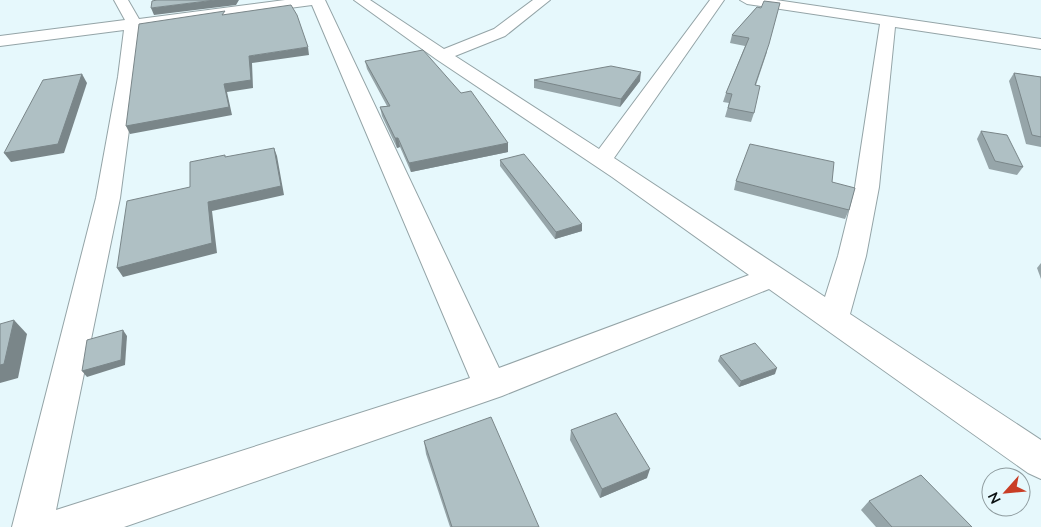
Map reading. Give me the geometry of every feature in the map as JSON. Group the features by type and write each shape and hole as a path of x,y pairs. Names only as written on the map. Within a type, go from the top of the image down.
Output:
{"street":[{"path":"0,41 127,11 317,0 490,386"},
{"path":"361,0 602,160 1041,461"},
{"path":"442,55 479,42 494,34 516,22 534,4 544,0"},
{"path":"602,160 717,0"},
{"path":"747,0 1041,44"},
{"path":"32,527 108,198 127,77 127,11"},
{"path":"833,319 852,256 867,188 888,21"},
{"path":"65,527 490,386 748,288 771,276"}],"building":[{"path":"215,0 151,8 152,1"},
{"path":"764,1 780,3 755,85 760,86 754,113 728,108 732,94 726,93 749,38 732,35 757,7 761,8"},
{"path":"291,5 297,15 308,47 249,56 251,80 224,84 229,107 126,126 139,24 225,11 222,15"},
{"path":"423,50 461,93 471,91 508,143 409,163 398,138 395,138 380,107 390,106 365,61"},
{"path":"611,66 641,72 621,99 534,80"},
{"path":"1014,73 1041,77 1041,137 1032,135"},
{"path":"82,74 58,144 4,153 43,80"},
{"path":"981,131 1007,135 1023,167 995,161"},
{"path":"750,144 834,162 832,182 855,188 849,210 736,181"},
{"path":"274,148 281,186 208,202 212,243 117,268 127,201 190,187 190,162"},
{"path":"524,154 582,224 556,232 500,160"},
{"path":"14,320 4,364 0,365 0,324"},
{"path":"123,330 121,360 82,371 87,340"},
{"path":"755,343 777,368 741,381 720,356"},
{"path":"616,413 650,469 602,489 571,430"},
{"path":"491,417 539,527 452,527 424,441"},
{"path":"921,475 972,527 892,527 869,501"}]}
